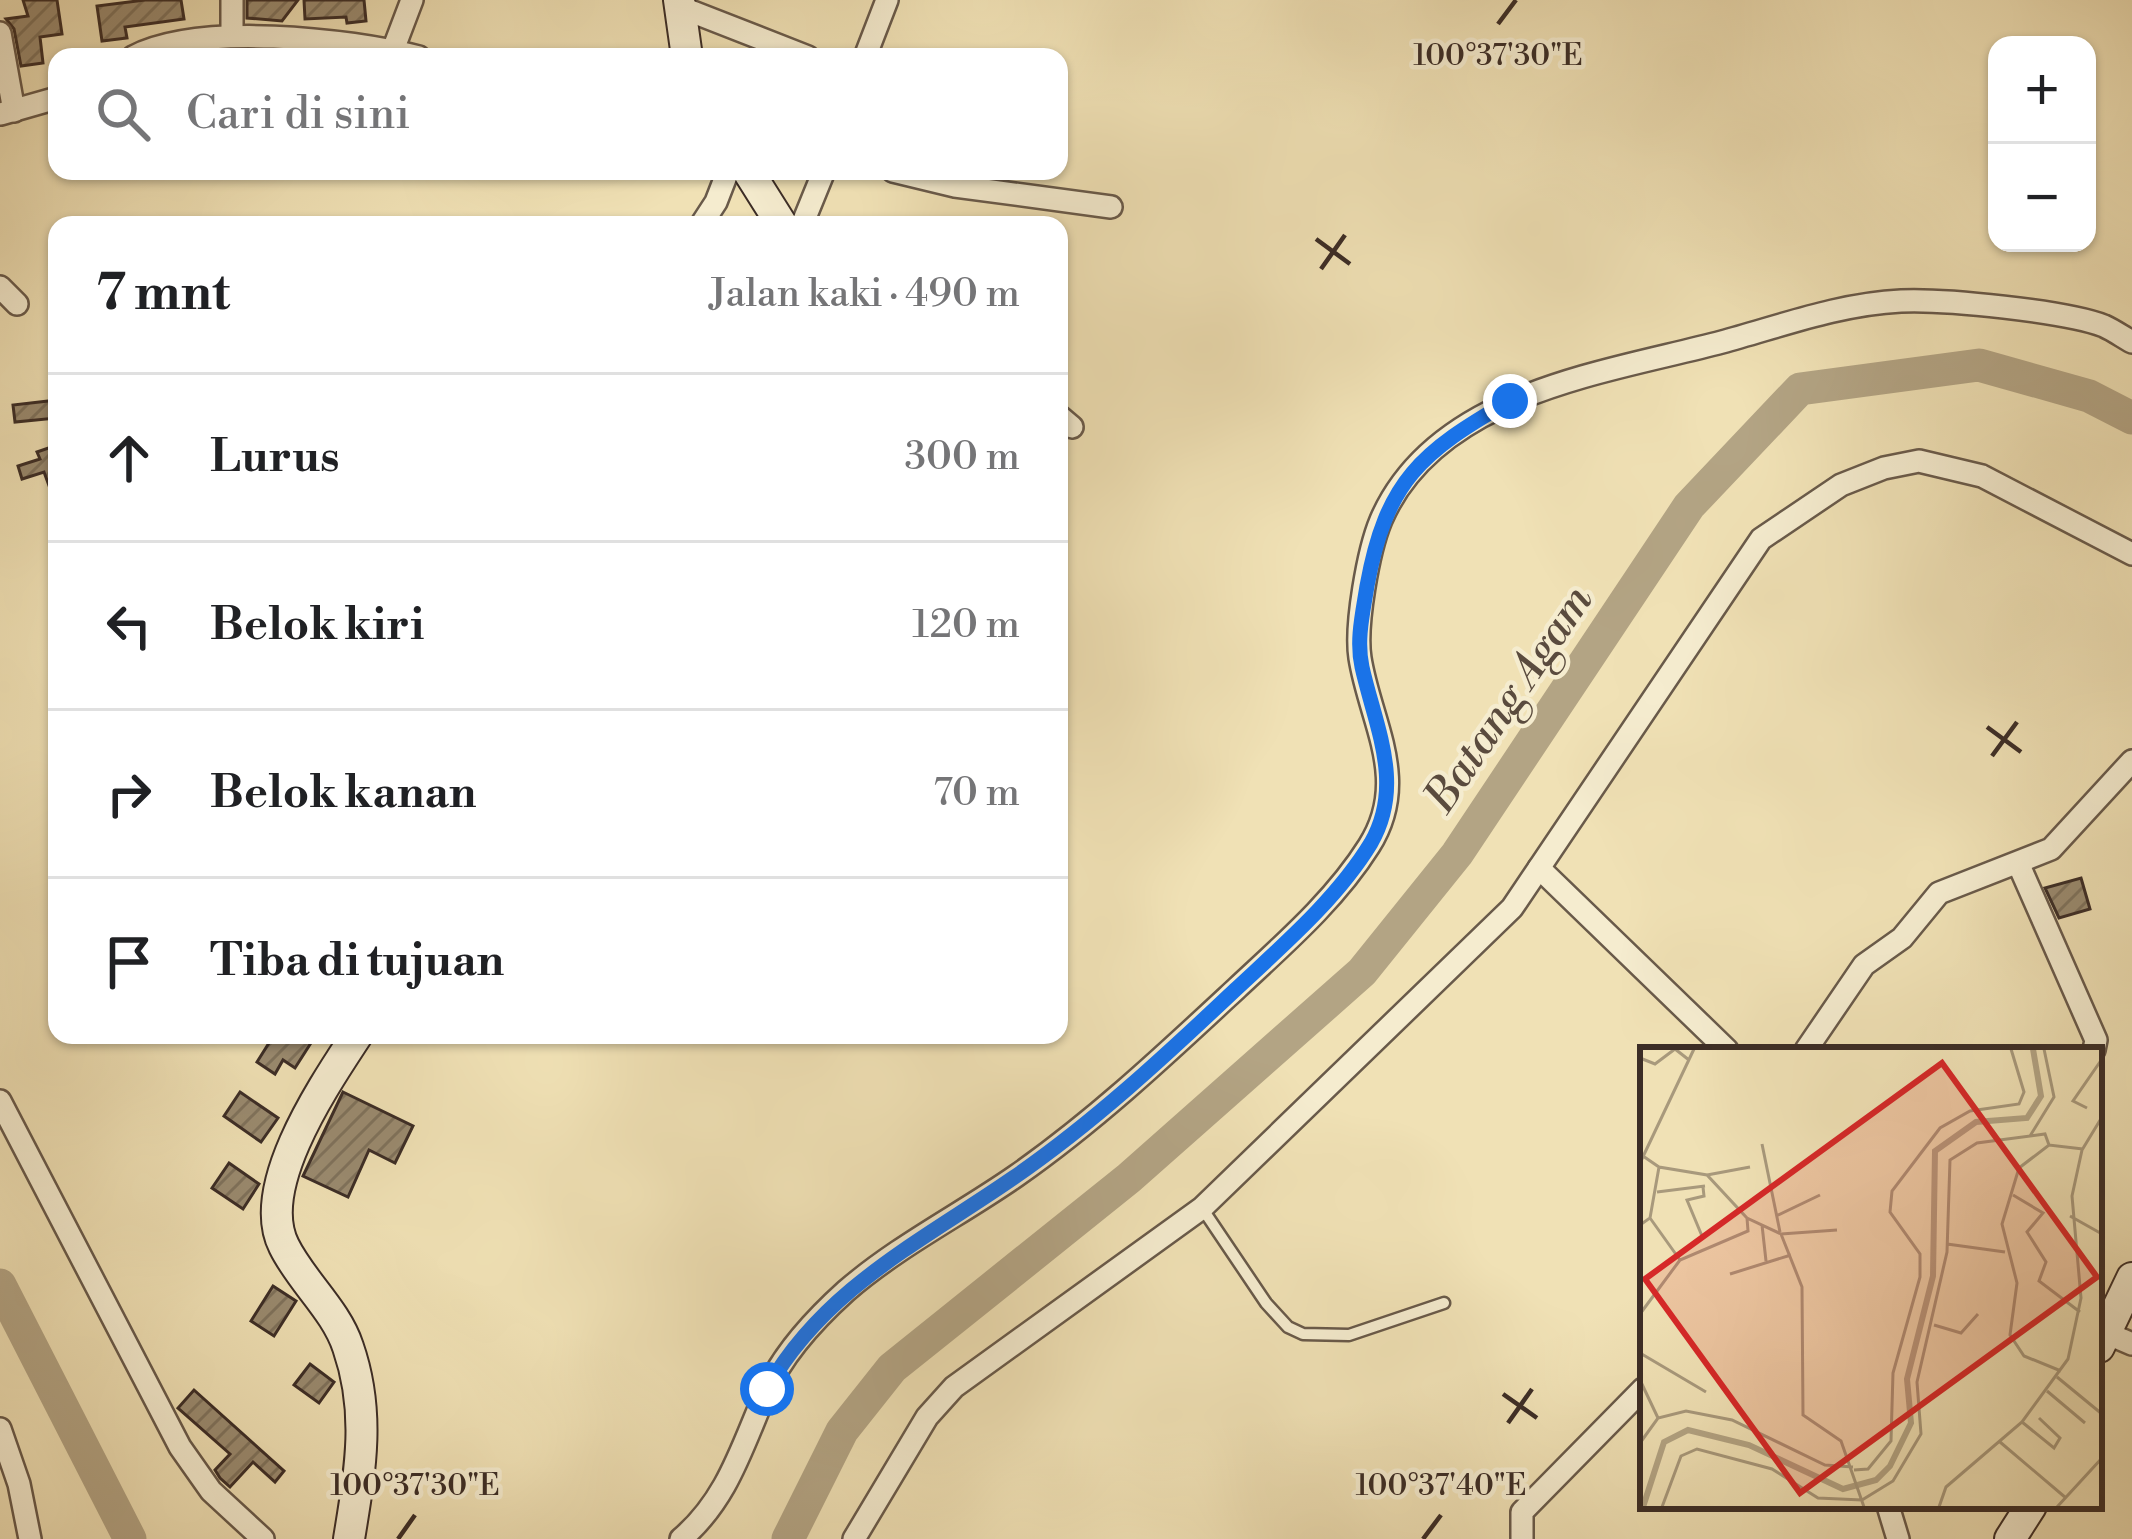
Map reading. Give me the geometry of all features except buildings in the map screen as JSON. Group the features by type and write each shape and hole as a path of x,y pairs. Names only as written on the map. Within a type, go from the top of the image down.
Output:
{"street":[{"path":"232,0 232,34"},
{"path":"394,48 412,0"},
{"path":"869,48 887,0"},
{"path":"679,4 686,48"},
{"path":"679,4 786,48"},
{"path":"0,33 7,113 48,101"},
{"path":"163,48 232,34 373,48"},
{"path":"707,216 725,180"},
{"path":"754,180 776,216"},
{"path":"806,216 820,180"},
{"path":"930,180 1111,206"},
{"path":"0,287 17,304"},
{"path":"681,1539 712,1507 731,1478 767,1389 811,1327 847,1291 910,1243 1060,1145 1136,1083 1299,930 1369,846 1383,811 1387,752 1359,646 1375,543 1395,495 1420,464 1461,429 1529,395 1858,306 1903,301 2072,318 2102,326 2132,342"},
{"path":"854,1539 927,1417 954,1388 1202,1208 1513,908 1761,539 1840,485 1919,461 1982,476 2132,554"},
{"path":"1808,1047 1864,965 1902,938 1939,893 2051,849 2132,761"},
{"path":"2018,863 2096,1040 2095,1047"},
{"path":"1539,868 1724,1047"},
{"path":"350,1539 365,1433 360,1386 347,1341 281,1243 276,1210 280,1180 308,1116 352,1044"},
{"path":"0,1101 180,1447 211,1491 263,1539"},
{"path":"2112,1341 2132,1278"},
{"path":"1522,1539 1522,1512 1640,1392"},
{"path":"0,1429 19,1484 30,1539"},
{"path":"1889,1509 1898,1539"},
{"path":"2010,1539 2029,1509"}],"lane":[{"path":"1202,1208 1267,1303 1288,1327 1303,1334 1349,1335 1444,1303"}],"waterway":[{"name":"Batang Agam","path":"788,1539 842,1431 892,1368 1129,1178 1362,972 1457,854 1689,506 1800,389 1979,365 2089,396 2132,418"},
{"name":"Batang Agam","path":"0,1285 130,1539"}],"route":[{"path":"767,1389 783,1361 847,1291 910,1243 1060,1145 1136,1083 1299,930 1369,846 1380,826 1387,752 1359,646 1381,522 1420,464 1461,429 1510,401"}]}
